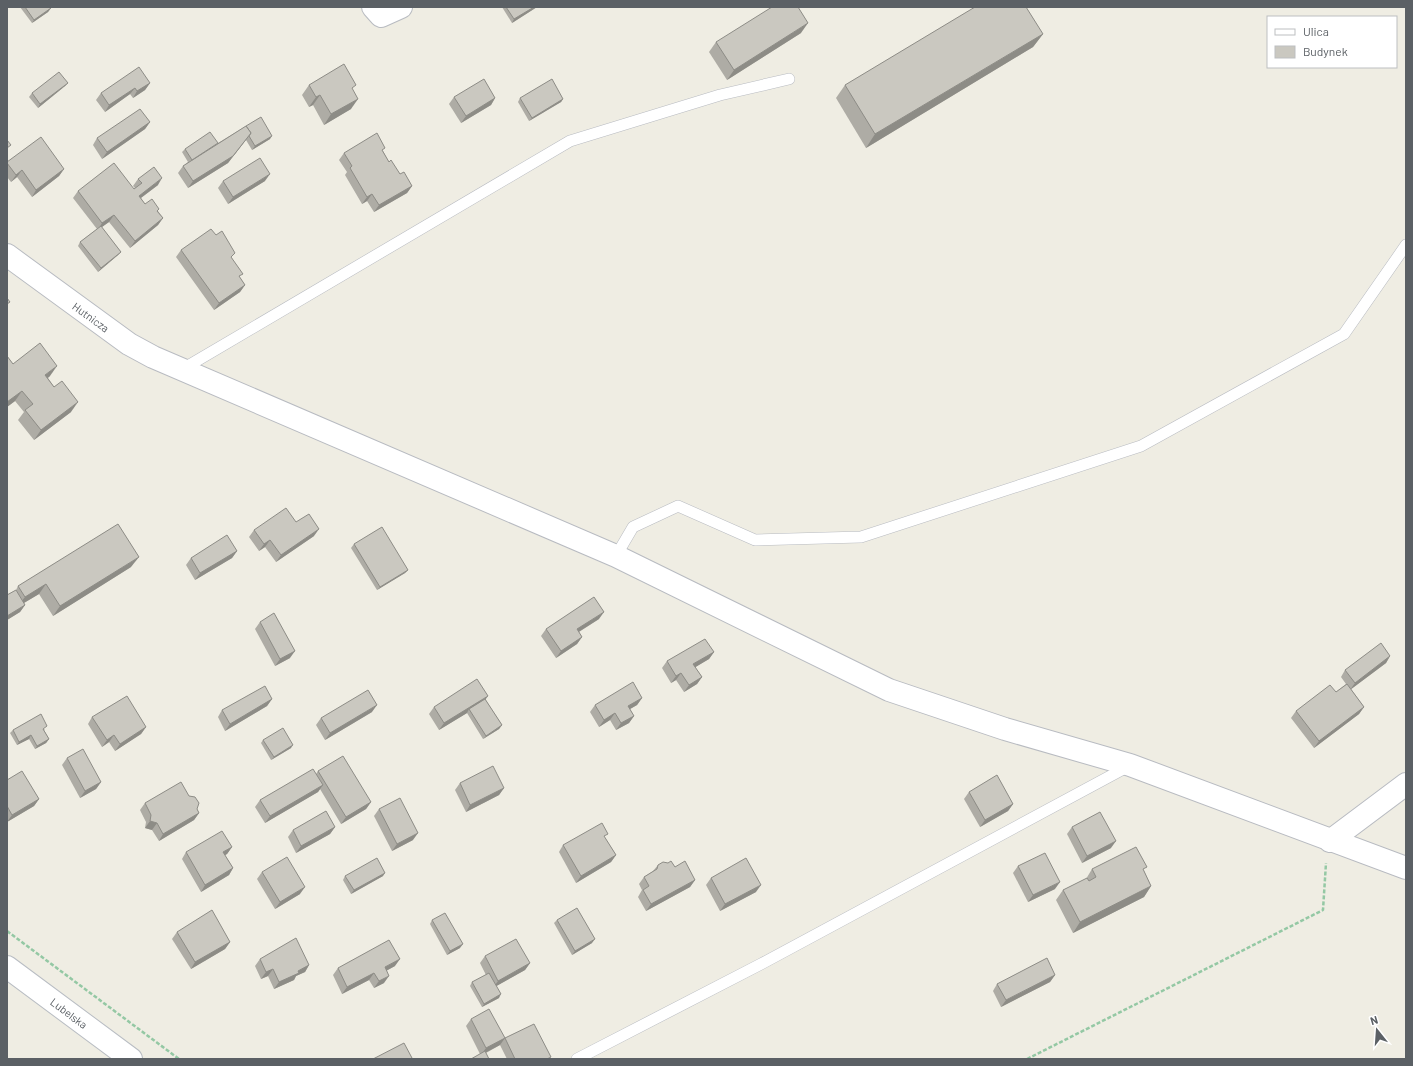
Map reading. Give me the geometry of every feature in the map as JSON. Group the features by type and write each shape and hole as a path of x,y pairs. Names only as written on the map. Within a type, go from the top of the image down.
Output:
{"street":[{"path":"373,7 381,16 401,7"},
{"name":"Hutnicza","path":"7,255 129,344 180,370 616,556 889,690 1005,729 1130,766 1406,868"},
{"path":"1330,841 1406,784"},
{"name":"Lubelska","path":"7,967 131,1059"}],"lane":[{"path":"180,370 570,141 720,95 788,78"},
{"path":"616,556 633,527 678,506 755,540 861,537 1141,446 1344,334 1406,244"},
{"path":"577,1059 761,964 1130,766"}],"path":[{"path":"1027,1059 1323,910 1327,853 1330,841"},
{"path":"7,931 179,1059"}],"building":[{"path":"25,7 50,7 51,8 34,20"},
{"path":"506,7 534,7 514,19"},
{"path":"772,7 798,7 808,23 734,70 716,42"},
{"path":"975,7 1026,7 1043,34 875,134 845,85"},
{"path":"344,64 356,85 352,88 358,99 331,114 320,95 316,97 309,85"},
{"path":"139,67 150,83 137,91 135,88 109,105 101,93"},
{"path":"59,72 68,83 40,104 32,93"},
{"path":"484,79 495,98 466,116 454,97"},
{"path":"552,79 563,99 532,118 520,98"},
{"path":"140,109 150,122 107,152 97,138"},
{"path":"261,117 272,136 255,146 249,136 251,133 246,126"},
{"path":"246,126 251,133 233,156 193,181 183,166"},
{"path":"210,132 218,143 192,160 185,149"},
{"path":"377,133 385,148 382,150 389,162 391,160 400,174 404,172 412,186 379,205 372,194 367,197 350,168 352,166 344,153"},
{"path":"41,137 64,169 36,190 22,170 16,175 7,162"},
{"path":"7,140 11,145 7,148"},
{"path":"260,158 270,174 233,197 223,181"},
{"path":"114,163 134,189 142,183 138,179 154,167 162,178 139,196 145,204 152,199 159,209 157,211 163,218 135,241 114,215 102,223 78,191"},
{"path":"101,226 121,252 101,268 80,242"},
{"path":"211,229 216,235 222,231 235,253 231,257 243,274 239,276 245,285 219,303 181,250"},
{"path":"40,343 57,366 45,375 54,387 62,381 78,402 41,430 25,410 33,404 22,391 7,402 7,356 13,364"},
{"path":"286,508 296,522 309,514 319,529 281,555 270,540 264,544 254,530"},
{"path":"118,524 139,557 60,606 46,584 25,597 18,586"},
{"path":"382,527 408,570 380,587 354,544"},
{"path":"227,535 237,551 200,573 191,558"},
{"path":"16,590 25,605 7,616 7,595"},
{"path":"594,597 604,612 577,629 582,637 561,651 546,629"},
{"path":"274,613 295,651 280,659 260,622"},
{"path":"705,639 714,652 693,664 702,677 689,685 681,673 676,676 667,661"},
{"path":"1381,643 1390,656 1355,683 1345,670"},
{"path":"477,679 488,696 444,723 434,707"},
{"path":"633,682 642,698 628,706 634,716 621,723 615,713 604,720 595,705"},
{"path":"1347,684 1364,707 1319,741 1296,711 1330,685 1336,692"},
{"path":"265,686 272,699 230,724 222,710"},
{"path":"368,690 377,705 330,733 321,718"},
{"path":"127,696 146,727 120,744 114,735 107,740 92,717"},
{"path":"485,699 502,725 486,736 469,709"},
{"path":"41,714 47,726 43,729 49,739 37,746 31,735 19,742 13,730"},
{"path":"283,728 293,745 274,757 263,740"},
{"path":"83,749 101,782 85,791 67,758"},
{"path":"343,756 371,802 346,817 318,771"},
{"path":"493,766 504,788 470,805 460,783"},
{"path":"313,769 323,785 270,816 260,800"},
{"path":"22,771 39,799 12,815 7,806 7,780"},
{"path":"997,775 1013,804 985,820 969,792"},
{"path":"181,782 189,796 195,797 199,803 197,809 199,813 163,834 157,823 150,821 151,815 145,803"},
{"path":"400,798 418,833 397,844 379,809"},
{"path":"326,811 335,827 301,846 293,830"},
{"path":"1100,812 1116,841 1087,856 1072,827"},
{"path":"602,823 608,834 604,836 616,855 581,876 563,845"},
{"path":"222,831 232,847 223,852 233,868 205,885 186,852"},
{"path":"1136,847 1147,867 1143,869 1151,886 1080,922 1063,890 1087,878 1089,881 1096,877 1092,869"},
{"path":"1045,853 1060,882 1033,895 1018,866"},
{"path":"287,857 305,887 280,902 262,872"},
{"path":"377,858 385,873 354,890 345,876"},
{"path":"746,858 761,885 725,904 711,878"},
{"path":"671,861 675,867 685,861 695,880 651,904 643,890 649,886 644,877 657,869 658,865 663,862 668,863"},
{"path":"577,908 595,939 575,951 557,920"},
{"path":"212,910 230,942 195,962 177,932"},
{"path":"445,913 463,944 450,951 432,920"},
{"path":"296,938 309,965 298,971 299,973 279,982 273,969 266,972 260,959"},
{"path":"516,939 530,963 498,981 485,956"},
{"path":"389,940 400,959 385,967 389,976 379,981 374,973 347,987 338,968"},
{"path":"1047,958 1055,975 1006,1000 997,984"},
{"path":"489,973 501,994 484,1004 472,982"},
{"path":"489,1009 505,1038 486,1048 471,1019"},
{"path":"534,1024 551,1057 547,1059 515,1059 505,1038"},
{"path":"404,1043 412,1058 373,1059"},
{"path":"485,1051 489,1059 471,1059"}]}
